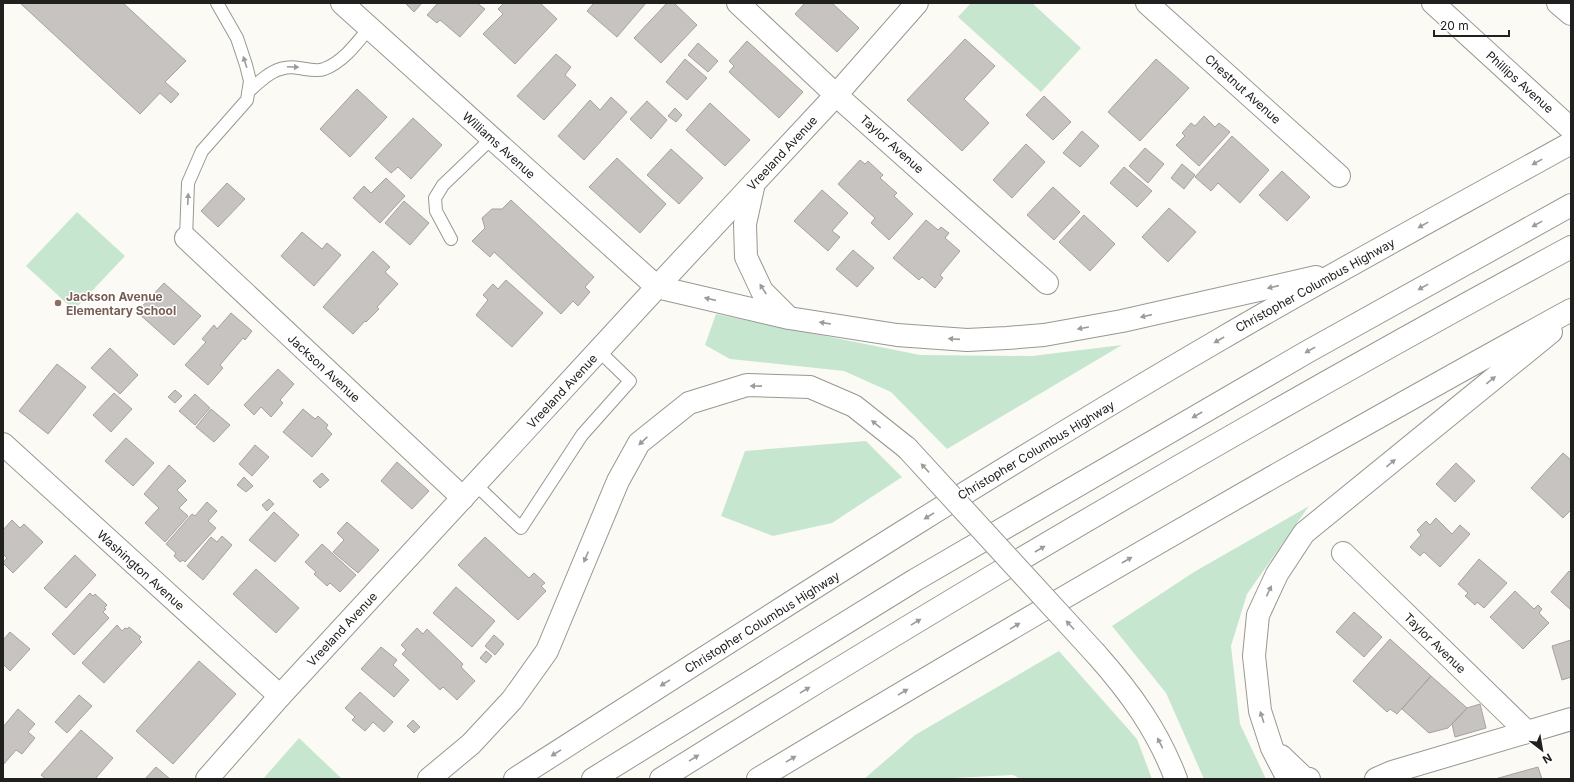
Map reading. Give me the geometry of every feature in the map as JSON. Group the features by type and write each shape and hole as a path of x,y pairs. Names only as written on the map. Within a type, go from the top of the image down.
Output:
{"main road":[{"name":"Williams Avenue","path":"342,3 657,287"},
{"name":"Taylor Avenue","path":"738,3 836,95 1047,284"},
{"name":"Vreeland Avenue","path":"207,779 280,696 836,95 917,3"},
{"name":"Chestnut Avenue","path":"1147,3 1338,176"},
{"name":"Phillips Avenue","path":"1434,3 1571,129"},
{"path":"1558,3 1571,14"},
{"name":"Christopher Columbus Highway","path":"515,779 1043,445 1220,339 1571,143"},
{"path":"754,183 745,224 746,257 762,291 789,318"},
{"path":"593,779 928,572 1287,363 1571,205"},
{"name":"Jackson Avenue","path":"186,238 469,491"},
{"path":"662,779 952,600 1224,440 1384,349 1571,247"},
{"path":"657,287 789,318 897,335 967,340 1044,335 1122,321 1338,272"},
{"path":"758,779 1137,554 1287,468 1571,310"},
{"path":"1288,779 1272,748 1260,711 1254,656 1258,615 1277,574 1304,533 1571,315"},
{"path":"429,779 471,744 512,700 547,651 618,482 639,443 689,403 747,385 810,387 854,406 907,448 1096,654 1133,698 1148,720 1162,745 1176,779"},
{"name":"Washington Avenue","path":"3,444 280,696"},
{"name":"Taylor Avenue","path":"1343,553 1527,732"},
{"path":"1388,777 1571,719"},
{"path":"1272,748 1303,777 1309,779"}],"lane":[{"path":"186,238 188,183 202,151 247,100 250,81 237,38 217,3"},
{"path":"248,92 267,75 284,67 322,70 335,63 347,53 370,28"},
{"path":"451,239 436,211 435,198 443,185 492,138"},
{"path":"469,491 520,528 582,435 630,381 599,351"}],"green space":[{"path":"971,3 1032,3 1081,48 1041,92 958,17"},
{"path":"77,212 125,256 74,310 26,266"},
{"path":"716,314 920,355 1032,356 1122,345 947,449 891,392 844,371 730,359 705,345"},
{"path":"866,441 902,477 832,523 773,536 721,516 745,451"},
{"path":"1309,506 1247,594 1231,646 1240,724 1266,779 1204,779 1166,693 1112,626 1194,572"},
{"path":"1059,651 1137,739 1152,779 1020,779 1013,775 934,779 864,779 915,735"},
{"path":"299,738 342,779 263,779"}],"building":[{"path":"20,3 123,3 186,61 165,82 179,94 171,103 160,93 140,114"},
{"path":"405,3 422,3 414,12"},
{"path":"438,3 477,3 485,9 460,37 440,20 437,23 427,15"},
{"path":"504,3 540,3 557,19 515,64 483,34 503,14 498,9"},
{"path":"594,3 646,3 617,37 587,11"},
{"path":"667,3 674,3 697,25 661,63 634,38"},
{"path":"805,3 832,3 859,28 837,52 795,14"},
{"path":"965,39 995,66 964,99 989,123 962,151 907,100"},
{"path":"747,41 803,92 779,118 729,72 734,66 729,61"},
{"path":"698,43 718,61 708,72 688,55"},
{"path":"556,54 571,67 565,75 576,85 544,120 517,96"},
{"path":"685,59 707,78 687,100 666,82"},
{"path":"1156,59 1189,88 1140,141 1108,112"},
{"path":"357,89 387,117 350,157 320,129"},
{"path":"1044,96 1071,122 1053,140 1026,115"},
{"path":"611,97 627,112 584,160 558,136 590,100 600,110"},
{"path":"647,101 667,120 651,139 630,119"},
{"path":"710,103 750,140 725,166 686,130"},
{"path":"675,108 682,115 676,122 668,116"},
{"path":"1204,116 1215,127 1219,123 1230,132 1199,166 1176,145 1185,136 1182,133 1191,123 1195,126"},
{"path":"413,118 442,145 411,179 398,167 391,173 375,158"},
{"path":"1082,131 1099,146 1080,167 1063,153"},
{"path":"1232,136 1269,170 1240,203 1218,183 1211,191 1195,177"},
{"path":"1026,144 1045,162 1012,198 993,180"},
{"path":"1145,148 1164,164 1148,183 1129,166"},
{"path":"671,149 703,178 679,204 647,175"},
{"path":"617,158 666,204 640,233 589,187"},
{"path":"860,160 865,164 868,161 883,175 880,178 897,193 894,196 913,214 889,240 871,223 875,218 838,184"},
{"path":"1182,164 1195,175 1184,189 1171,178"},
{"path":"1124,167 1152,191 1137,207 1110,183"},
{"path":"1282,171 1310,197 1287,221 1259,195"},
{"path":"386,178 405,196 380,223 353,198 364,186 371,193"},
{"path":"227,183 245,199 218,227 201,211"},
{"path":"1053,187 1080,212 1054,240 1027,215"},
{"path":"822,190 848,213 832,231 840,237 828,251 794,221"},
{"path":"511,200 594,277 585,287 590,292 578,306 573,301 561,314 494,252 490,257 472,241 485,228 482,218 492,209 502,209"},
{"path":"404,201 429,223 410,245 385,223"},
{"path":"1169,208 1196,232 1168,262 1142,237"},
{"path":"1084,215 1115,244 1090,271 1059,242"},
{"path":"926,220 938,230 941,227 949,233 945,238 960,251 940,275 943,278 935,288 922,277 919,280 893,258"},
{"path":"302,232 322,249 327,243 341,255 314,286 281,256"},
{"path":"853,250 874,268 857,287 836,269"},
{"path":"373,251 390,267 385,272 398,284 377,307 379,309 353,334 323,307"},
{"path":"506,280 543,313 512,347 476,315 488,300 483,295 493,284 498,289"},
{"path":"164,283 201,316 174,345 137,312"},
{"path":"231,313 252,331 245,340 243,338 220,365 223,368 208,385 185,365 206,342 202,339 214,325 217,329"},
{"path":"110,348 138,375 120,394 91,368"},
{"path":"57,364 86,387 48,434 19,411"},
{"path":"278,369 294,384 280,400 283,403 271,417 261,407 254,415 244,405"},
{"path":"175,390 182,396 175,403 168,397"},
{"path":"114,393 132,409 111,432 93,415"},
{"path":"195,394 210,408 195,425 179,411"},
{"path":"211,409 230,425 214,442 196,427"},
{"path":"303,409 315,419 318,416 328,425 326,428 332,434 312,457 283,432"},
{"path":"126,438 154,463 133,486 105,461"},
{"path":"255,445 269,457 252,476 239,464"},
{"path":"1563,453 1571,460 1571,510 1563,518 1531,488"},
{"path":"397,462 429,491 412,509 381,481"},
{"path":"1456,463 1475,481 1455,502 1436,484"},
{"path":"169,465 186,481 177,490 187,500 179,508 188,516 165,542 145,523 159,508 144,494"},
{"path":"322,473 329,480 320,488 313,481"},
{"path":"244,477 253,486 246,492 237,485"},
{"path":"269,499 274,504 267,511 262,505"},
{"path":"207,502 217,511 208,521 216,528 185,562 183,560 180,562 174,556 176,553 166,544 192,514 195,516"},
{"path":"274,512 299,535 275,562 249,540"},
{"path":"1436,518 1452,534 1460,525 1470,534 1440,567 1424,552 1420,556 1410,547 1421,535 1417,530 1426,521 1430,525"},
{"path":"12,520 20,528 24,524 43,542 13,573 3,563 7,558 3,554 3,530"},
{"path":"347,522 379,550 358,573 333,552 344,540 337,533"},
{"path":"222,536 232,545 203,580 187,566 211,537 217,542"},
{"path":"485,537 529,578 534,573 545,583 541,586 546,591 518,620 458,565"},
{"path":"322,544 356,575 340,592 330,583 327,586 314,574 316,572 305,562"},
{"path":"75,555 96,575 66,608 44,588"},
{"path":"1479,559 1507,583 1484,608 1477,602 1475,605 1465,596 1468,593 1458,584"},
{"path":"256,569 299,608 276,633 233,594"},
{"path":"1569,571 1571,573 1571,610 1551,592"},
{"path":"456,587 495,621 472,647 433,613"},
{"path":"1515,591 1534,609 1538,605 1542,609 1539,613 1549,623 1523,649 1490,617"},
{"path":"90,593 93,596 95,594 107,605 103,612 109,618 74,655 52,634"},
{"path":"1354,612 1382,637 1364,657 1336,632"},
{"path":"117,625 122,631 129,627 141,637 139,639 142,642 104,683 82,663"},
{"path":"417,628 423,634 427,629 463,664 461,667 475,681 457,700 443,687 440,690 402,654 406,650 401,645"},
{"path":"10,632 30,649 10,671 3,664 3,640"},
{"path":"494,635 504,644 495,655 485,646"},
{"path":"1390,639 1431,676 1397,714 1390,709 1387,712 1353,681"},
{"path":"1571,640 1571,677 1562,680 1552,646"},
{"path":"381,647 397,660 393,665 409,680 394,697 361,669"},
{"path":"486,651 492,656 486,663 480,658"},
{"path":"199,661 236,694 173,764 136,731"},
{"path":"1431,676 1467,708 1448,728 1429,733 1402,709"},
{"path":"360,692 393,722 384,732 373,722 365,731 352,720 355,717 345,708"},
{"path":"79,695 92,706 67,733 55,722"},
{"path":"1480,704 1486,728 1455,737 1452,724 1467,708"},
{"path":"18,709 35,724 28,732 35,738 22,754 16,750 3,765 3,727"},
{"path":"413,720 420,727 414,733 407,726"},
{"path":"81,730 113,758 95,779 46,779 41,775"},
{"path":"156,767 170,779 145,779"},
{"path":"1538,767 1542,779 1495,779"}],"place":[{"name":"Jackson Avenue Elementary School","path":"58,303"}]}
